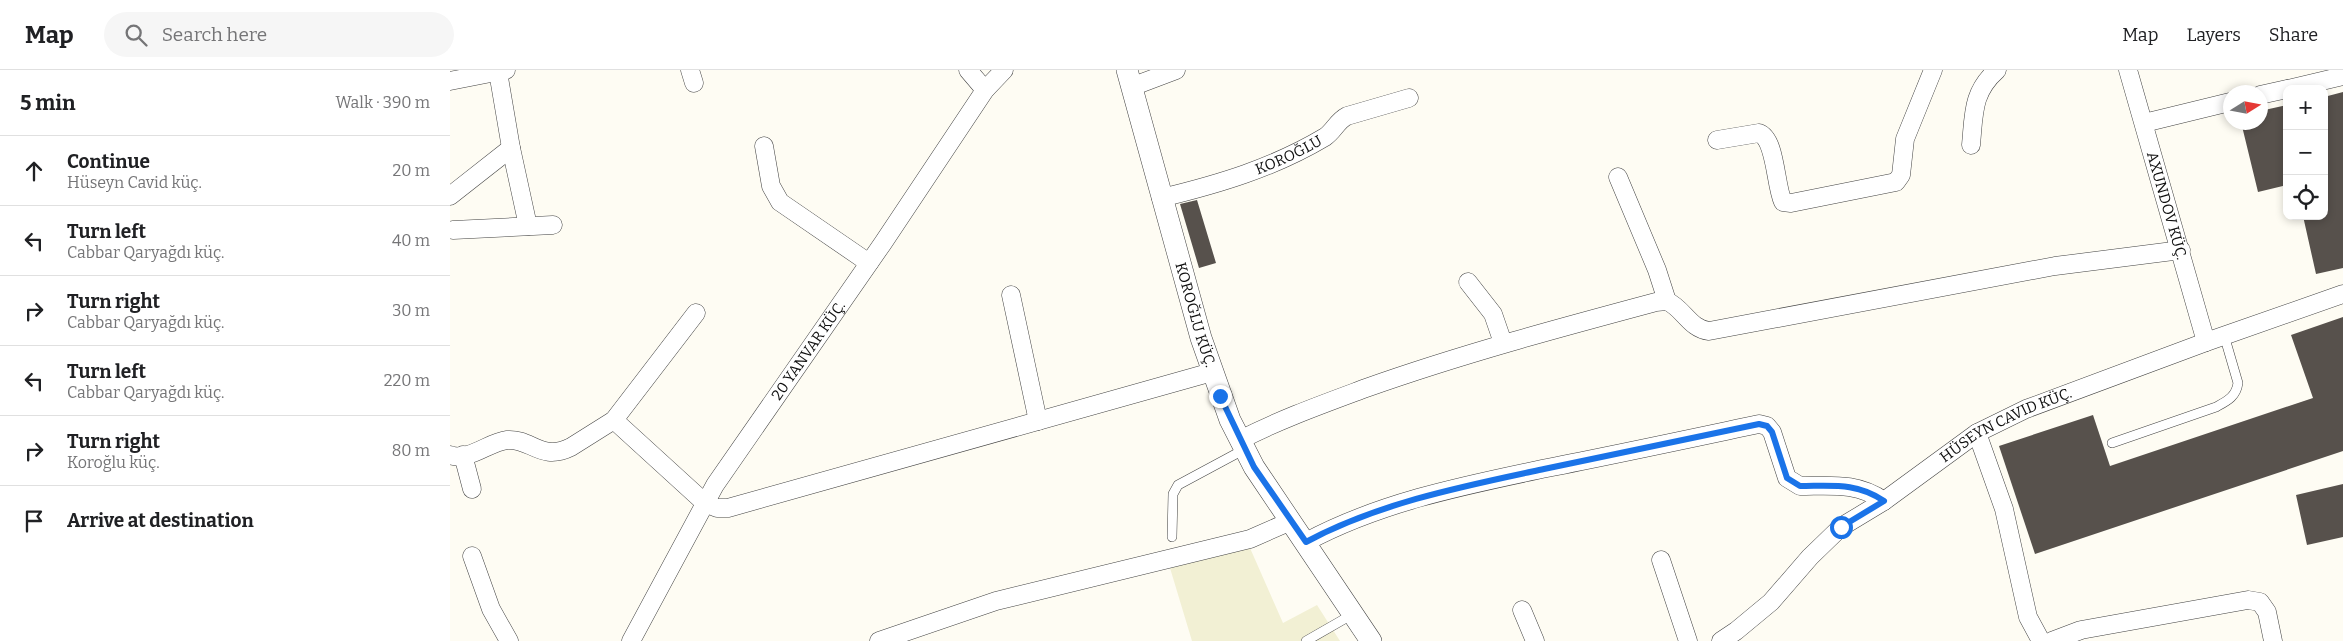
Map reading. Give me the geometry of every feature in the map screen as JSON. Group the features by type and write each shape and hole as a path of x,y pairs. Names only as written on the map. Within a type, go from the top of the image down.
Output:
{"street":[{"path":"968,70 985,90"},
{"name":"20 YANVAR KÜÇ.","path":"631,641 705,503 729,464 985,90 1004,70"},
{"path":"1129,78 1176,70"},
{"path":"1717,140 1759,133 1764,135 1770,144 1779,194 1783,202 1791,203 1896,182 1901,175 1905,139 1933,70"},
{"path":"1971,145 1975,104 1982,86 1998,70"},
{"name":"AXUNDOV KÜÇ.","path":"2128,70 2206,342"},
{"path":"450,81 502,71 511,148 528,226"},
{"path":"2304,85 2343,76"},
{"name":"KOROĞLU KÜÇ.","path":"1129,78 1161,198 1220,396 1259,473 1371,641"},
{"path":"2268,93 2283,90"},
{"name":"KOROĞLU","path":"1161,198 1224,182 1257,170 1328,135 1338,121 1347,116 1409,98"},
{"path":"2144,123 2223,104"},
{"path":"764,146 771,186 780,202 869,262"},
{"path":"450,196 511,148"},
{"path":"1618,177 1658,270 1667,301"},
{"path":"453,230 553,225"},
{"path":"1243,444 1276,422 1326,402 1503,343 1656,302 1667,301 1677,306 1694,326 1709,332 2055,266 2181,250"},
{"path":"1468,282 1493,314 1503,343"},
{"name":"HÜSEYN CAVID KÜÇ.","path":"1720,641 1736,631 1771,602 1810,557 1841,527 1884,501 1977,433 2026,409 2224,335 2343,294"},
{"path":"1011,295 1038,421"},
{"path":"472,489 457,455 508,440 545,452 564,450 614,420 696,313"},
{"path":"614,420 705,503 717,508 728,508 1212,372"},
{"path":"1306,542 1354,519 1416,499 1506,477 1759,424 1767,426 1772,432 1787,478 1793,483 1800,486 1860,488 1870,491 1884,501"},
{"path":"1977,433 1992,471 2004,510 2028,616 2041,641"},
{"path":"879,641 996,601 1250,539 1291,521"},
{"path":"472,556 491,609 509,641"},
{"path":"1661,560 1688,641"},
{"path":"2052,641 2081,630 2248,600 2260,602 2267,612 2272,641"},
{"path":"1522,610 1535,641"}],"lane":[{"path":"2112,443 2229,401 2237,391 2238,383 2224,335"},
{"path":"1172,537 1173,494 1178,485 1243,444"},
{"path":"1306,641 1354,614"}],"shaded area":[{"path":"1250,548 1283,623 1317,605 1340,641 1192,641 1170,568"}],"building":[{"path":"2343,92 2343,268 2316,274 2304,220 2328,220 2328,96"},
{"path":"2283,106 2283,186 2258,192 2243,130 2268,130 2268,109"},
{"path":"1197,200 1216,263 1199,268 1180,204"},
{"path":"2343,317 2343,451 2035,554 1999,446 2093,415 2110,466 2313,398 2291,335"},
{"path":"2343,484 2343,537 2307,545 2296,495"}],"route":[{"path":"1220,396 1254,467 1306,542 1329,529 1354,519 1416,499 1506,477 1759,424 1767,426 1772,432 1787,478 1793,483 1800,486 1860,488 1870,491 1884,501 1841,527"}]}
